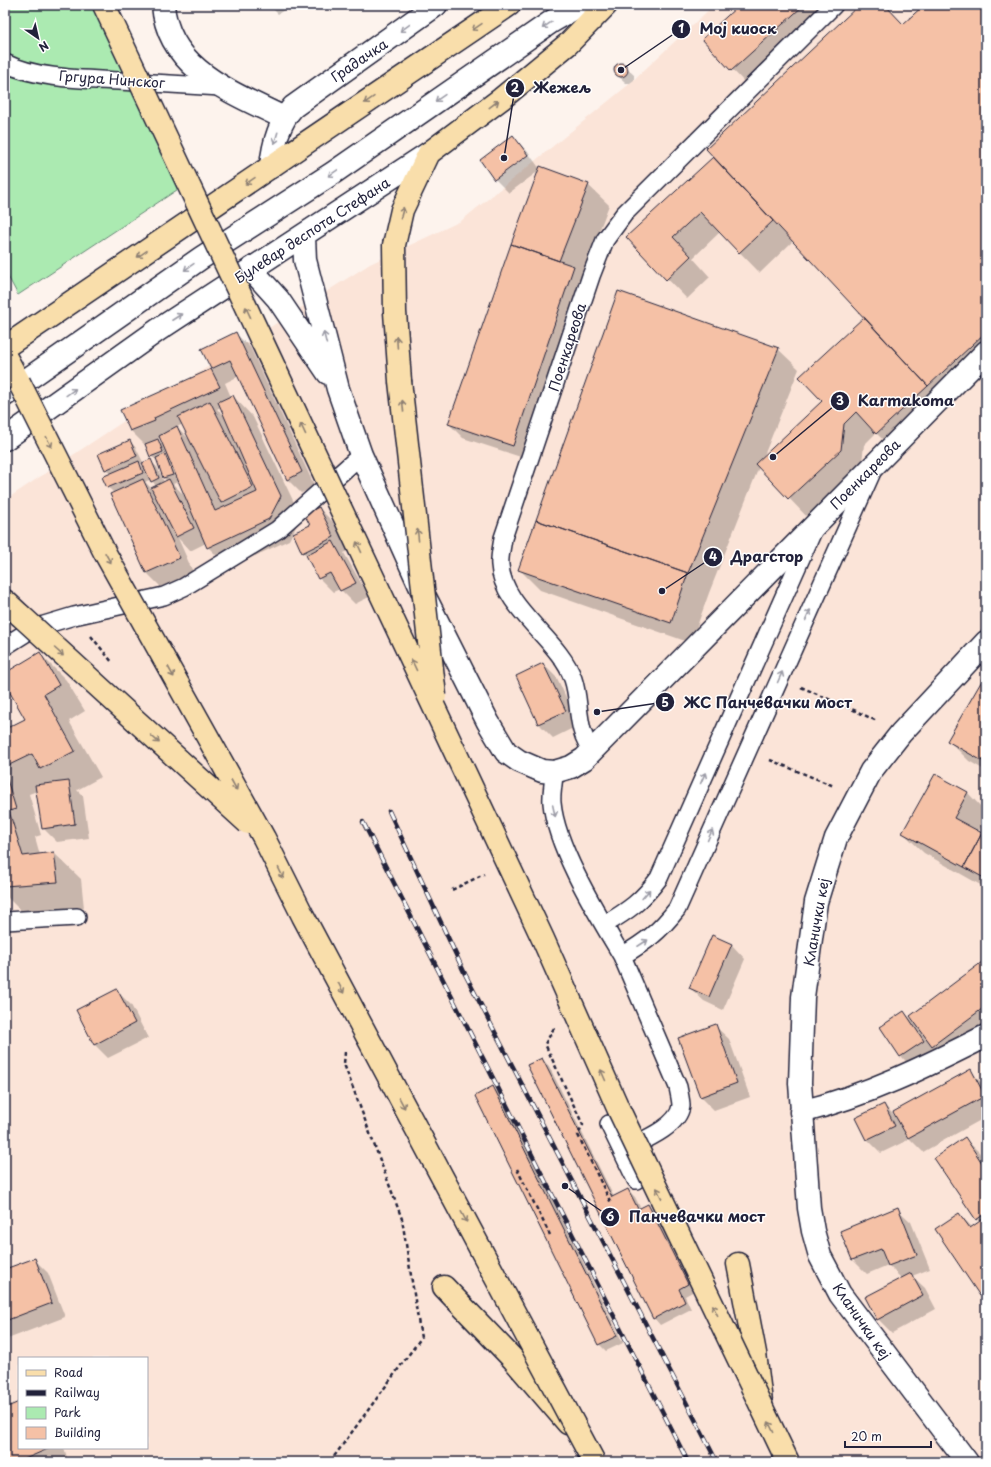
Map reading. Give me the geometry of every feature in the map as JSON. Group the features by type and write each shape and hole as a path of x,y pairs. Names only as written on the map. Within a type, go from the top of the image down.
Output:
{"main road":[{"path":"104,5 543,939 618,1108 788,1462"},
{"path":"163,5 164,21 173,41 187,60 201,73 221,87 284,118"},
{"name":"Градачка","path":"271,167 275,143 284,118 293,107 316,89 373,52 436,5"},
{"path":"5,346 509,5"},
{"path":"12,389 201,258 333,173 551,22 580,5"},
{"name":"Булевар деспота Стефана","path":"5,439 158,330 429,153 501,99 568,44 606,5"},
{"path":"429,153 402,210 394,245 395,305 400,381 436,713"},
{"path":"304,236 305,260 338,389 361,455 426,597 488,722 506,752 519,761 542,772 554,772"},
{"path":"251,269 278,299 338,389"},
{"name":"Поенкареова","path":"554,772 571,767 593,751 986,352"},
{"path":"5,356 12,389"},
{"path":"5,365 12,389 264,838 303,916 594,1462"},
{"path":"13,608 264,838"},
{"name":"Кланички кеј","path":"968,1462 840,1294 820,1256 813,1231 809,1208 800,1082 804,997 816,902 836,838 856,797 871,771 900,734 986,642"},
{"path":"801,1112 834,1104 881,1087 924,1068 986,1036"},
{"path":"738,1264 755,1353 761,1405"},
{"path":"444,1286 514,1360 582,1438"}],"lane":[{"name":"Поенкареова","path":"593,751 583,735 573,678 565,664 508,592 500,566 503,538 590,276 605,240 624,214 834,5"},
{"name":"Гргура Нинског","path":"5,62 17,69 83,79 221,87"},
{"path":"5,646 32,629 74,616 164,596 184,587 277,530 361,455"},
{"path":"622,956 647,941 663,927 677,909 877,462"},
{"path":"604,925 645,897 659,878 817,522"},
{"path":"554,772 552,803 561,841 604,925 622,956 678,1087 681,1107 675,1119 659,1132 622,1151"},
{"path":"5,921 77,918"},
{"path":"609,1124 636,1180"}],"path":[{"path":"74,616 114,664"},
{"path":"801,687 856,711 900,734"},
{"path":"768,759 824,781 856,797"},
{"path":"452,890 490,872"},
{"path":"556,1024 545,1044 583,1125 578,1135 611,1203"},
{"path":"330,1462 421,1338 402,1219 344,1064 345,1048"},
{"path":"518,1169 550,1235"}],"shaded area":[{"path":"714,5 986,5 986,1462 5,1462 5,500 171,390 370,264 461,221 627,86"}],"green space":[{"path":"5,5 105,5 189,182 18,295 5,271"}],"building":[{"path":"739,5 804,5 731,71 702,39"},
{"path":"859,5 885,5 903,24 924,5 986,5 986,332 928,386 706,149"},
{"path":"621,63 626,65 628,70 626,75 621,77 616,75 614,70 616,65"},
{"path":"513,135 528,155 494,180 480,160"},
{"path":"713,157 773,221 739,253 700,212 673,237 691,256 666,280 626,237"},
{"path":"540,166 589,184 559,261 511,244"},
{"path":"511,244 574,266 513,446 448,424"},
{"path":"618,291 779,348 688,573 536,520"},
{"path":"864,317 928,386 876,434 856,412 844,424 841,450 788,499 755,464 822,401 799,377"},
{"path":"236,332 302,472 287,480 230,360 211,369 201,349"},
{"path":"211,369 220,387 154,418 155,421 130,431 120,410"},
{"path":"233,395 281,496 269,519 207,548 159,436 177,426 215,511 257,492 218,402"},
{"path":"210,401 253,487 221,503 178,417"},
{"path":"158,439 163,452 150,457 145,444"},
{"path":"130,440 137,456 105,470 98,454"},
{"path":"165,454 173,475 163,478 156,458"},
{"path":"151,459 159,478 151,482 142,463"},
{"path":"139,461 143,473 107,488 102,477"},
{"path":"143,479 180,558 146,573 110,494"},
{"path":"169,479 194,528 176,537 151,488"},
{"path":"319,507 334,537 302,553 293,533 310,525 304,514"},
{"path":"536,520 688,573 671,623 518,570"},
{"path":"333,541 356,583 340,591 330,573 318,579 306,555"},
{"path":"40,652 59,685 44,694 75,751 40,769 32,754 5,767 5,729 25,719 5,684 5,673"},
{"path":"543,663 566,711 538,724 516,676"},
{"path":"984,677 986,678 986,763 947,741"},
{"path":"5,773 16,809 9,811 23,856 54,852 58,882 5,886"},
{"path":"935,774 968,792 954,818 982,833 964,867 902,833"},
{"path":"69,781 75,824 42,829 35,785"},
{"path":"982,833 986,835 986,879 964,867"},
{"path":"712,935 732,944 709,997 689,988"},
{"path":"986,959 986,1006 932,1046 910,1016"},
{"path":"117,989 135,1023 94,1045 76,1010"},
{"path":"904,1011 924,1041 900,1057 880,1027"},
{"path":"716,1024 737,1083 700,1097 678,1038"},
{"path":"542,1058 612,1197 628,1189 638,1209 648,1204 688,1284 679,1289 685,1302 653,1319 527,1065"},
{"path":"971,1069 985,1096 908,1138 893,1112"},
{"path":"493,1086 617,1336 598,1345 475,1096"},
{"path":"884,1104 895,1126 866,1140 855,1118"},
{"path":"965,1137 986,1169 986,1213 976,1220 934,1158"},
{"path":"898,1207 917,1255 888,1266 881,1249 852,1260 840,1231"},
{"path":"959,1213 970,1228 986,1217 986,1292 980,1296 935,1229"},
{"path":"35,1258 52,1303 5,1321 5,1269"},
{"path":"911,1273 923,1295 877,1320 865,1297"},
{"path":"18,1402 18,1449 48,1449 18,1462 5,1462 5,1408"}],"railway":[{"path":"389,811 465,974 717,1462"},
{"path":"363,822 688,1462"}],"place":[{"name":"Мој киоск","path":"621,70"},
{"name":"Жежељ","path":"504,158"},
{"name":"Karmakoma","path":"773,457"},
{"name":"Драгстор","path":"662,591"},
{"name":"ЖС Панчевачки мост","path":"597,712"},
{"name":"Панчевачки мост","path":"565,1186"}]}
